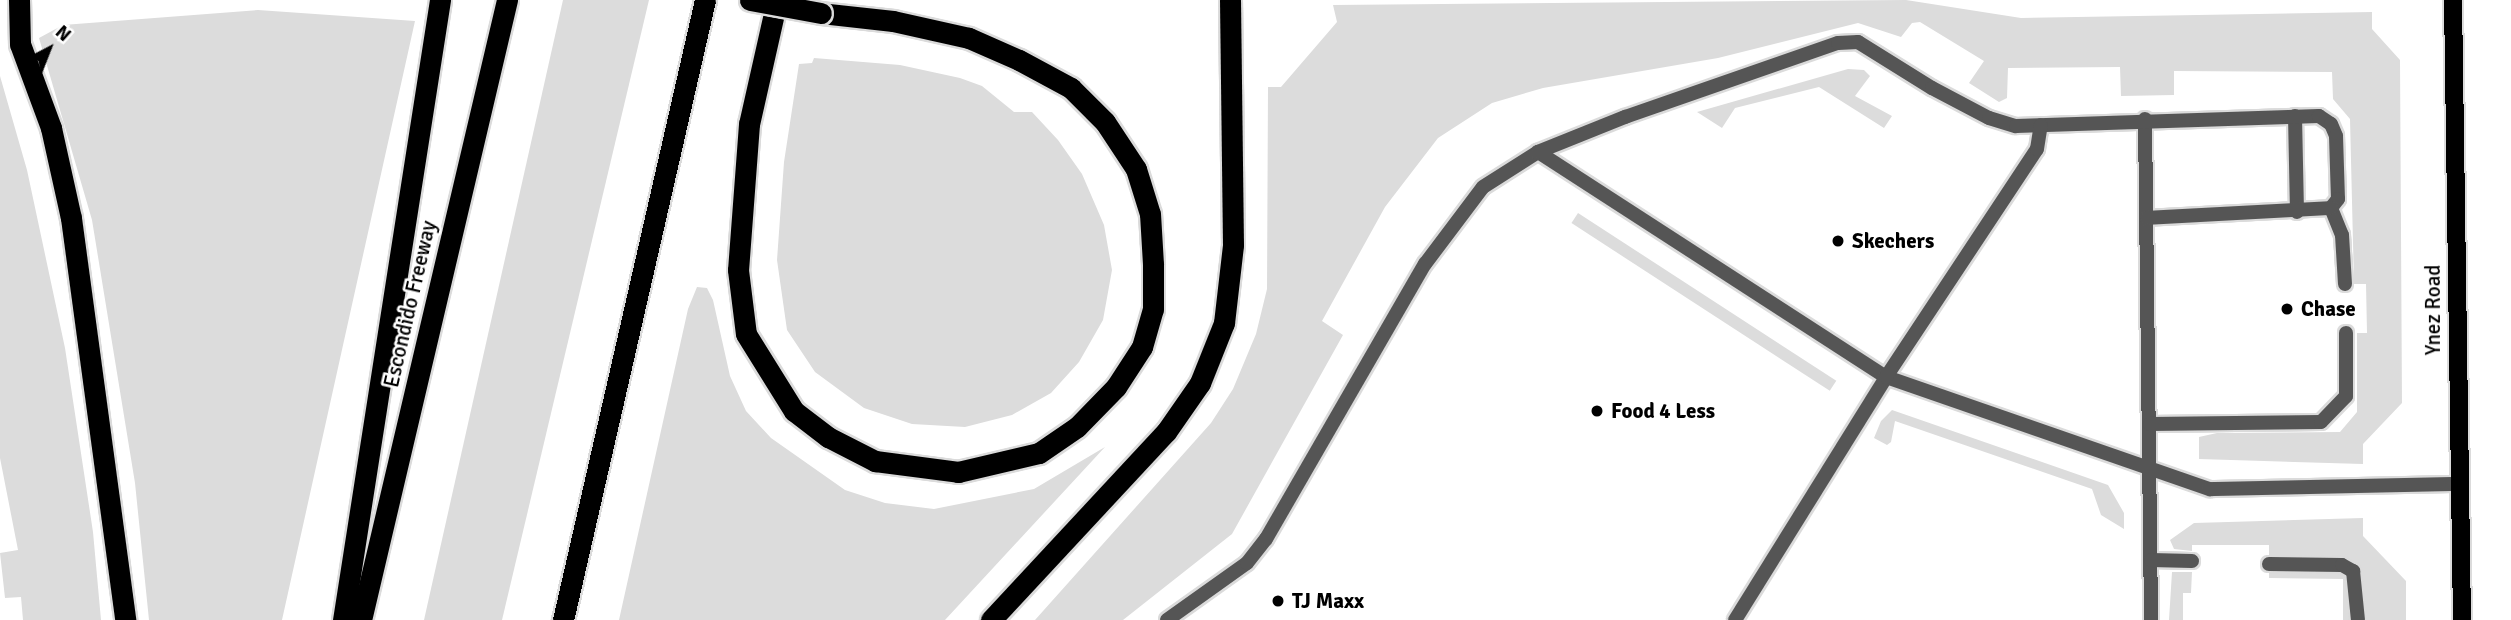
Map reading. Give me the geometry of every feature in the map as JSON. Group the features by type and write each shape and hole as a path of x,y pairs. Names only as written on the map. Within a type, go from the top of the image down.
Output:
{"highway":[{"path":"19,0 20,44 51,128 71,218 125,620"},
{"path":"343,620 440,0"},
{"name":"Escondido Freeway","path":"361,620 507,0"},
{"path":"563,620 705,0"},
{"path":"750,0 821,13 893,21 969,37 1019,60 1071,89 1105,122 1136,169 1150,214 1153,264 1153,309 1142,347 1116,387 1077,427 1039,453 958,471 875,461 828,437 794,411 746,334 738,270 749,124 777,0"},
{"path":"991,620 1166,432 1200,383 1224,323 1233,245 1230,0"}],"main road":[{"name":"Ynez Road","path":"2453,0 2457,484 2462,620"}],"lane":[{"path":"1167,620 1248,563 1266,540 1425,264 1483,187 1538,152 1625,117 1838,43 1858,42 1989,118 2016,126 2319,116 2336,136 2339,199 2330,208 2297,212 2147,218"},
{"path":"2295,116 2297,212"},
{"path":"2145,120 2152,472 2151,620"},
{"path":"1735,620 1886,377 2038,149 2041,125"},
{"path":"1538,152 1886,377 2152,472 2210,489 2457,484"},
{"path":"2330,208 2342,235 2345,284"},
{"path":"2150,424 2321,422 2346,396 2346,333"},
{"path":"2151,560 2192,561"},
{"path":"2269,564 2342,565 2353,571 2358,620"}],"shaded area":[{"path":"563,0 649,0 502,620 424,620"},
{"path":"1906,0 2021,18 2372,12 2372,29 2400,60 2402,403 2363,444 2363,464 2199,459 2199,437 2217,433 2340,432 2357,412 2357,333 2367,333 2366,284 2354,284 2350,119 2333,99 2332,72 2174,71 2174,95 2121,96 2120,67 2008,68 2007,98 1999,102 1969,83 1984,61 1920,22 1912,23 1901,37 1858,23 1718,58 1543,88 1492,103 1438,138 1385,207 1322,321 1343,335 1232,534 1123,620 1035,620 1211,423 1233,389 1256,334 1267,289 1268,87 1281,87 1337,22 1333,5"},
{"path":"258,10 415,21 282,620 149,620 135,483 92,220 39,38 63,25"},
{"path":"814,58 900,65 960,78 982,86 1014,112 1032,112 1058,140 1082,174 1104,225 1112,270 1103,320 1079,362 1051,393 1012,415 965,427 912,424 864,408 815,372 787,330 777,260 784,162 799,64 812,63"},
{"path":"1848,69 1864,70 1870,76 1855,96 1892,116 1884,128 1819,87 1735,108 1722,128 1697,112"},
{"path":"0,76 27,170 65,348 93,532 101,620 23,620 21,597 5,598 0,553 18,550 0,458"},
{"path":"1578,213 1836,381 1830,391 1571,223"},
{"path":"697,287 707,288 713,300 730,376 746,411 771,438 845,490 885,503 934,509 1034,489 1105,447 945,620 619,620 688,309"},
{"path":"1892,410 2108,485 2124,513 2124,529 2101,515 2092,489 1895,421 1891,442 1887,445 1874,438 1881,421"},
{"path":"2363,518 2363,536 2406,581 2406,620 2343,620 2343,579 2269,578 2269,545 2192,545 2192,551 2174,549 2170,540 2194,523"},
{"path":"2172,572 2192,572 2191,593 2183,593 2183,620 2169,620"}],"place":[{"name":"Skechers","path":"1838,241"},
{"name":"Chase","path":"2287,309"},
{"name":"Food 4 Less","path":"1597,411"},
{"name":"TJ Maxx","path":"1278,601"}]}
